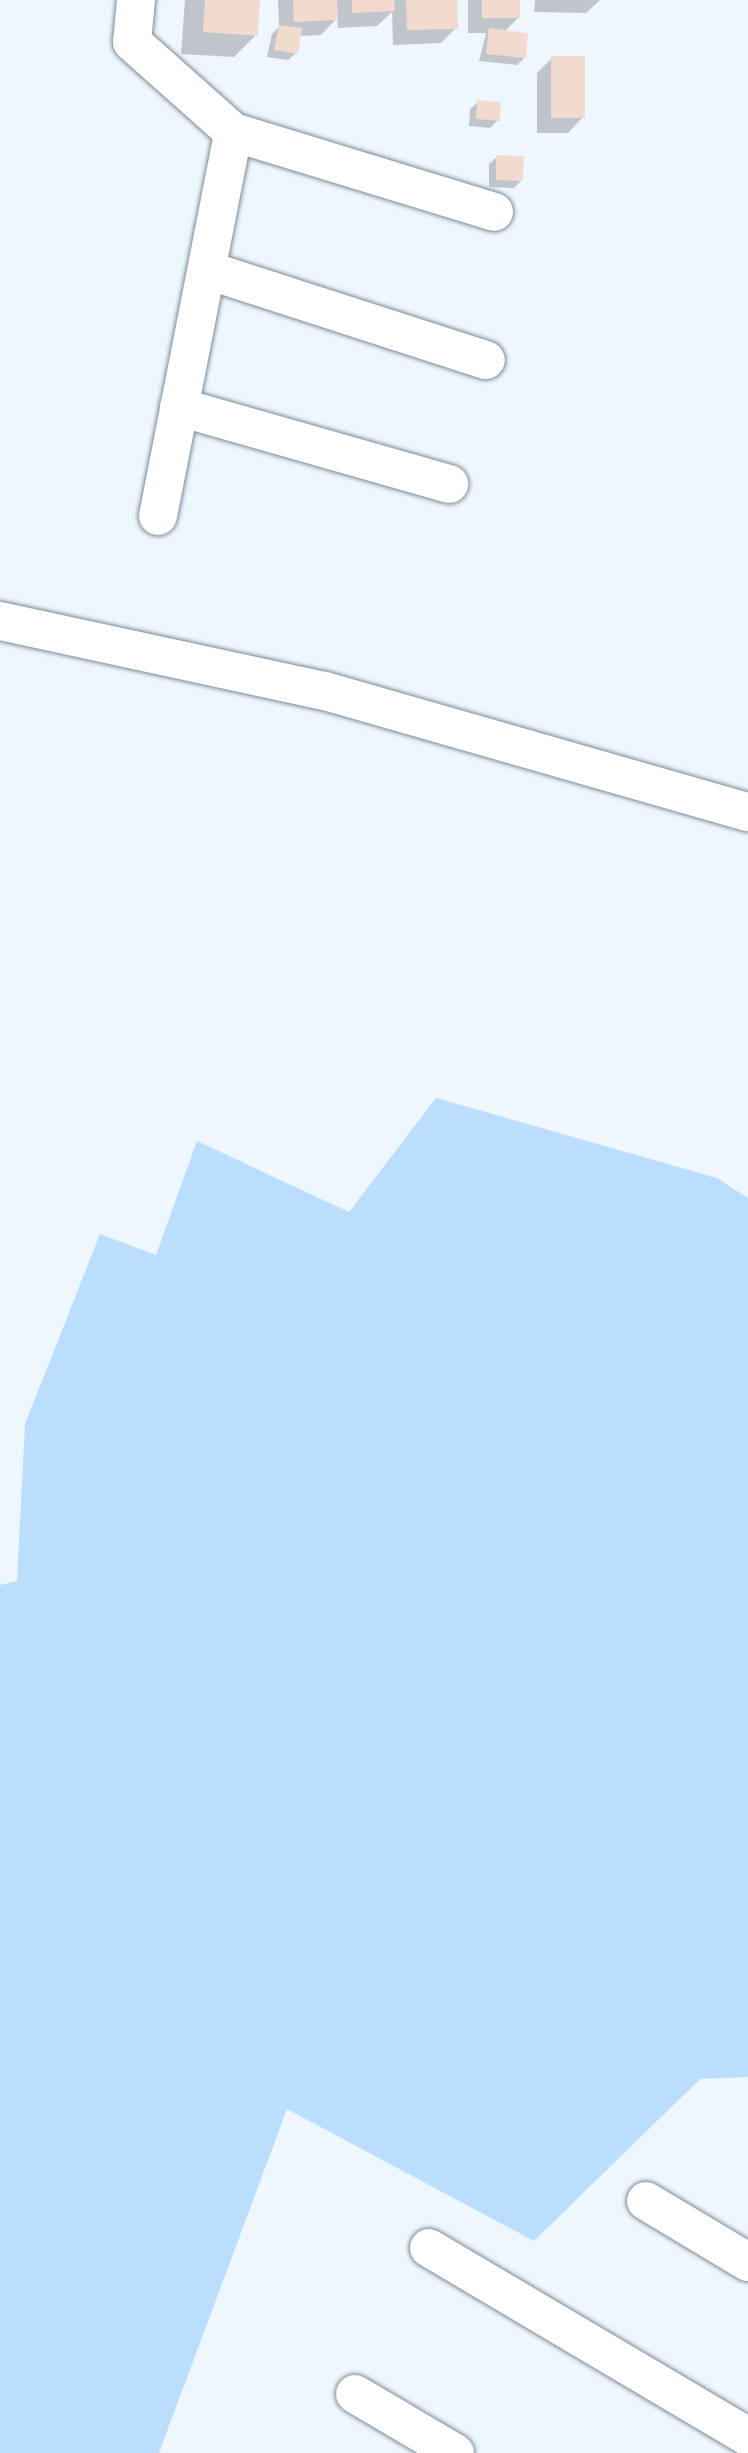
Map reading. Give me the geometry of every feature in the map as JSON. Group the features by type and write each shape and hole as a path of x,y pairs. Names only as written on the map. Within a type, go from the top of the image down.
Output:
{"street":[{"path":"135,0 132,41 233,132 494,212"},
{"path":"158,516 233,132"},
{"path":"206,270 486,360"},
{"path":"179,407 449,484"},
{"path":"0,621 325,691 748,812"},
{"path":"646,2202 748,2262"},
{"path":"429,2248 748,2437"},
{"path":"355,2394 455,2453"}],"shaded area":[{"path":"436,1098 717,1178 748,1198 748,2077 700,2079 534,2241 287,2109 159,2453 0,2453 0,1585 17,1581 25,1424 100,1234 156,1255 197,1141 349,1212"}],"building":[{"path":"205,0 260,0 258,36 203,32"},
{"path":"293,0 337,0 338,20 294,22"},
{"path":"352,0 394,0 395,11 352,13"},
{"path":"406,0 457,0 458,29 407,30"},
{"path":"482,0 520,0 520,18 482,18"},
{"path":"279,25 302,28 298,54 274,50"},
{"path":"489,28 528,33 526,58 486,54"},
{"path":"551,56 585,56 585,118 551,118"},
{"path":"477,100 501,102 500,121 476,119"},
{"path":"496,155 524,156 523,181 496,180"}]}
